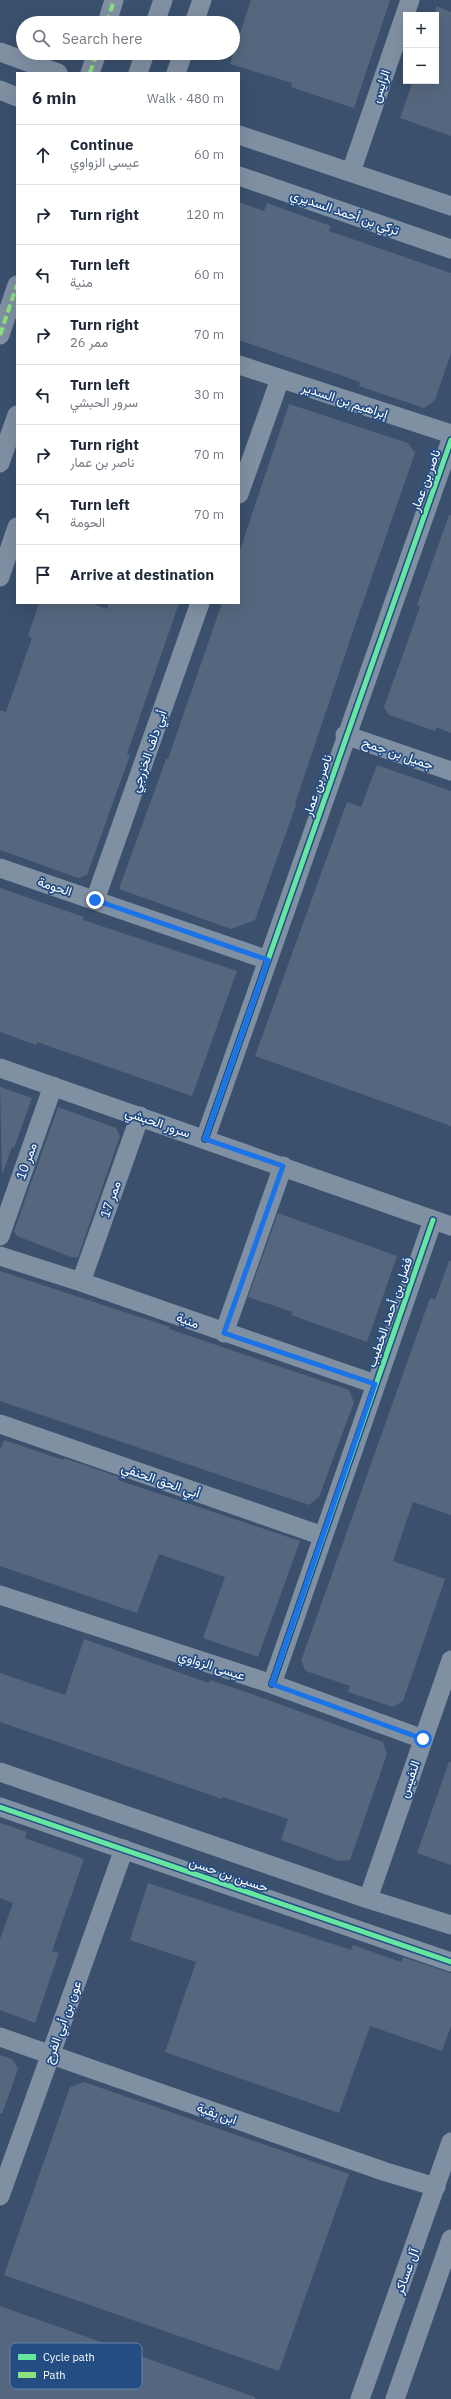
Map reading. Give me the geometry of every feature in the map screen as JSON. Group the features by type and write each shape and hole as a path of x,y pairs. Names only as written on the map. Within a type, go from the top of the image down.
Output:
{"street":[{"path":"109,16 114,0"},
{"path":"157,16 163,0"},
{"path":"196,16 202,0"},
{"name":"الرايس","path":"351,172 410,0"},
{"path":"0,52 16,58"},
{"path":"22,60 55,72"},
{"path":"90,72 94,60"},
{"path":"138,72 143,60"},
{"path":"176,72 181,60"},
{"path":"0,90 16,97"},
{"path":"240,135 451,206"},
{"name":"تركي بن أحمد السديري","path":"240,176 451,249"},
{"path":"0,335 16,288"},
{"name":"إبراهيم بن السدير","path":"240,365 451,434"},
{"path":"240,491 280,379"},
{"path":"0,463 16,418"},
{"name":"ناصر بن عمار","path":"205,1139 345,735 451,440"},
{"path":"0,577 16,530"},
{"name":"أبي دلف الخزرجي","path":"95,900 200,604"},
{"name":"جميل بن جمح","path":"345,735 451,771"},
{"name":"الحومة","path":"0,868 268,960"},
{"name":"سرور الحبشي","path":"0,1068 442,1223"},
{"name":"ممر 10","path":"0,1236 53,1086"},
{"name":"ممر 17","path":"81,1282 140,1116"},
{"path":"224,1333 283,1166"},
{"name":"فضل بن أحمد الخطيب","path":"272,1684 375,1384 442,1223"},
{"name":"منية","path":"0,1256 81,1282 224,1333 375,1384"},
{"name":"أبي الحق الحنفي","path":"0,1424 323,1536"},
{"name":"عيسى الزواوي","path":"0,1595 272,1684 423,1739"},
{"name":"النفيس","path":"368,1899 451,1660"},
{"name":"حسين بن حسن","path":"0,1772 368,1899 451,1925"},
{"name":"حسين بن حسن","path":"0,1806 451,1962"},
{"name":"عون بن أبي الفرج","path":"0,2196 124,1849"},
{"name":"ابن بقية","path":"0,2037 386,2172 436,2187"},
{"name":"آل عساكر","path":"360,2399 451,2142"},
{"path":"398,2398 451,2239"}],"building":[{"path":"251,0 390,0 354,108 291,87 292,83 230,64 231,60 240,60 240,34"},
{"path":"436,6 451,12 451,136 400,118 412,84 439,84 439,12 436,12"},
{"path":"240,202 264,211 267,203 331,226 329,231 451,273 451,353 435,400 424,408 359,386 360,382 240,340"},
{"path":"289,404 408,443 415,453 354,628 295,804 296,805 255,920 231,929 119,889 166,759 168,759 222,604 240,604 240,550"},
{"path":"449,515 451,515 451,733 436,727 435,731 389,715 384,707 420,607 417,605"},
{"path":"39,604 94,604 107,609 109,604 179,604 127,754 130,755 87,875 78,878 0,850 0,710 6,712 32,638 28,636"},
{"path":"377,765 451,791 451,1126 255,1056 347,802 361,807"},
{"path":"0,888 84,917 83,920 237,971 192,1096 37,1042 36,1045 0,1032"},
{"path":"0,1087 32,1098 14,1148 12,1147 2,1175"},
{"path":"58,1107 116,1128 120,1136 78,1257 71,1257 17,1236 14,1231"},
{"path":"278,1213 397,1256 367,1342 291,1315 293,1312 248,1297"},
{"path":"449,1261 451,1261 451,1515 413,1502 393,1561 445,1579 403,1701 393,1707 348,1692 350,1686 306,1671 301,1661 430,1298 435,1300"},
{"path":"0,1271 170,1327 169,1329 349,1390 354,1402 319,1497 309,1505 0,1401"},
{"path":"4,1440 63,1460 64,1458 119,1477 118,1480 300,1541 258,1657 203,1638 225,1577 159,1554 137,1613 0,1566 0,1450"},
{"path":"84,1639 209,1683 210,1680 263,1698 383,1742 387,1754 350,1860 339,1861 281,1840 288,1819 223,1797 222,1799 0,1722 0,1673 65,1695"},
{"path":"449,1762 451,1762 451,1865 417,1853"},
{"path":"0,1823 27,1832 25,1838 84,1859 52,1951 59,1953 35,2023 0,2010 0,1939 13,1903 0,1898"},
{"path":"148,1883 351,1950 353,1945 401,1962 403,1957 451,1973 451,2026 442,2051 370,2026 339,2113 165,2052 196,1962 130,1940"},
{"path":"0,2055 12,2059 18,2069 2,2114 0,2113"},
{"path":"84,2082 349,2174 279,2371 4,2275 70,2087"},
{"path":"0,2306 104,2343 10,2343 10,2389 142,2389 142,2357 255,2397 255,2399 0,2399"}],"marked path":[{"path":"109,16 114,0"},
{"path":"90,72 95,60"},
{"path":"0,335 16,288"}],"cycle path":[{"path":"205,1139 451,440"},
{"path":"272,1684 433,1220"},
{"path":"0,1807 451,1962"}],"route":[{"path":"95,900 268,960 205,1139 283,1166 224,1333 375,1384 272,1684 423,1739"}]}
